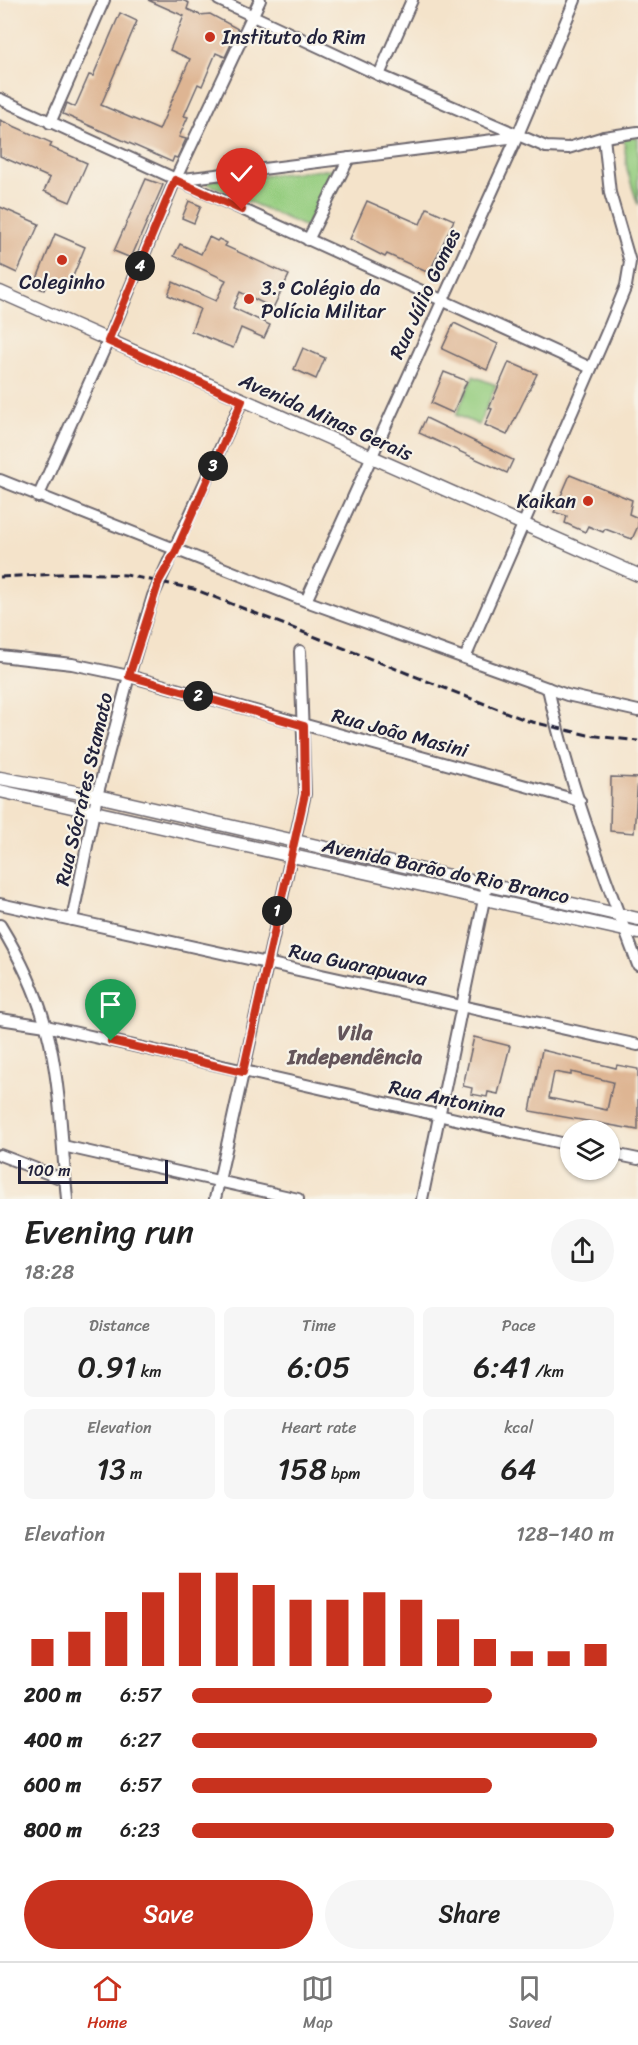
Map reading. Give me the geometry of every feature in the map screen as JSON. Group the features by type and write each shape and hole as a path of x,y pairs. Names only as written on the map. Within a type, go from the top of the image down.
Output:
{"street":[{"path":"50,123 104,0"},
{"path":"219,0 379,75 517,137 546,147 568,148 604,137 638,132"},
{"path":"38,497 108,341 175,180 260,0"},
{"path":"379,75 412,0"},
{"name":"Rua Júlio Gomes","path":"306,601 369,458 517,137 575,0"},
{"path":"0,99 591,368"},
{"path":"175,180 517,137"},
{"path":"465,658 591,368 630,272 628,252 610,193 604,137"},
{"path":"308,240 349,158"},
{"name":"Avenida Minas Gerais","path":"0,292 369,458 638,575"},
{"name":"Rua Sócrates Stamato","path":"72,920 97,796 129,676 159,581 176,551 242,401"},
{"path":"0,480 38,497 306,601 578,698 638,711"},
{"path":"214,1199 305,794 300,651"},
{"name":"Rua João Masini","path":"0,656 72,664 129,676 580,801"},
{"path":"548,688 556,727 580,801 638,965"},
{"name":"Avenida Barão do Rio Branco","path":"0,778 97,796 638,919"},
{"name":"Avenida Barão do Rio Branco","path":"0,791 638,933"},
{"path":"422,1199 487,885"},
{"name":"Rua Guarapuava","path":"0,904 638,1045"},
{"path":"0,925 18,956 46,1026 57,1079 67,1199"},
{"name":"Rua Antonina","path":"0,1019 46,1026 560,1142"},
{"path":"63,1146 298,1199"},
{"path":"0,1155 65,1180"},
{"path":"620,1155 638,1159"}],"green space":[{"path":"624,138 638,138 638,205 627,170"},
{"path":"333,169 306,227 202,181"},
{"path":"473,376 496,385 479,425 456,415"}],"building":[{"path":"148,0 182,0 189,3 187,9 200,15 210,14 238,29 225,57 216,53 202,86 198,84 184,116 188,117 179,137 186,139 177,158 174,157 172,162 63,114 67,103 75,107 89,75 93,76 120,13 137,21 101,105 159,130 190,59 170,50 184,16"},
{"path":"0,120 52,143 50,147 87,163 70,202 44,191 50,178 0,156"},
{"path":"146,179 163,185 131,258 114,251"},
{"path":"189,201 201,206 194,223 182,218"},
{"path":"367,201 420,224 427,208 454,220 429,273 387,254 385,257 350,239"},
{"path":"0,207 39,224 17,273 0,265"},
{"name":"Coleginho","path":"55,234 85,247 69,286 50,278 44,290 34,286"},
{"path":"209,237 217,241 219,239 227,243 225,246 289,275 273,308 240,292 233,308 270,325 264,338 241,328 233,348 191,331 200,309 168,295 173,282 216,301 226,280 174,256 180,244 201,254"},
{"path":"454,323 498,344 487,370 442,349"},
{"path":"303,348 325,358 316,379 294,369"},
{"path":"509,362 537,374 507,435 485,425 492,409 489,408"},
{"path":"444,372 467,381 453,413 431,403"},
{"path":"426,418 513,460 507,473 419,433"},
{"name":"Kaikan","path":"570,475 632,500 629,514 638,518 638,526 632,539 605,529 603,532 588,526 585,532 565,523 567,516 554,512"},
{"path":"611,777 638,778 634,833 610,831"},
{"path":"474,1037 510,1046 498,1094 488,1092 487,1097 471,1094 472,1088 463,1086"},
{"path":"542,1050 616,1068 617,1065 638,1069 638,1130 620,1127 620,1120 581,1120 530,1111","holes":["554,1072 571,1075 571,1072 613,1082 607,1110 549,1098"]}],"railway":[{"path":"0,577 79,573 126,575 194,589 528,721 588,735 638,741"}],"place":[{"name":"Instituto do Rim","path":"210,37"},
{"name":"Coleginho","path":"62,260"},
{"name":"3.º Colégio da Polícia Militar","path":"249,299"},
{"name":"Kaikan","path":"588,501"}],"district":[{"name":"Vila Independência","path":"355,1045"}],"route":[{"path":"111,1041 243,1072 305,794 304,726 129,676 159,581 176,551 242,401 108,341 175,180 242,210"}]}
